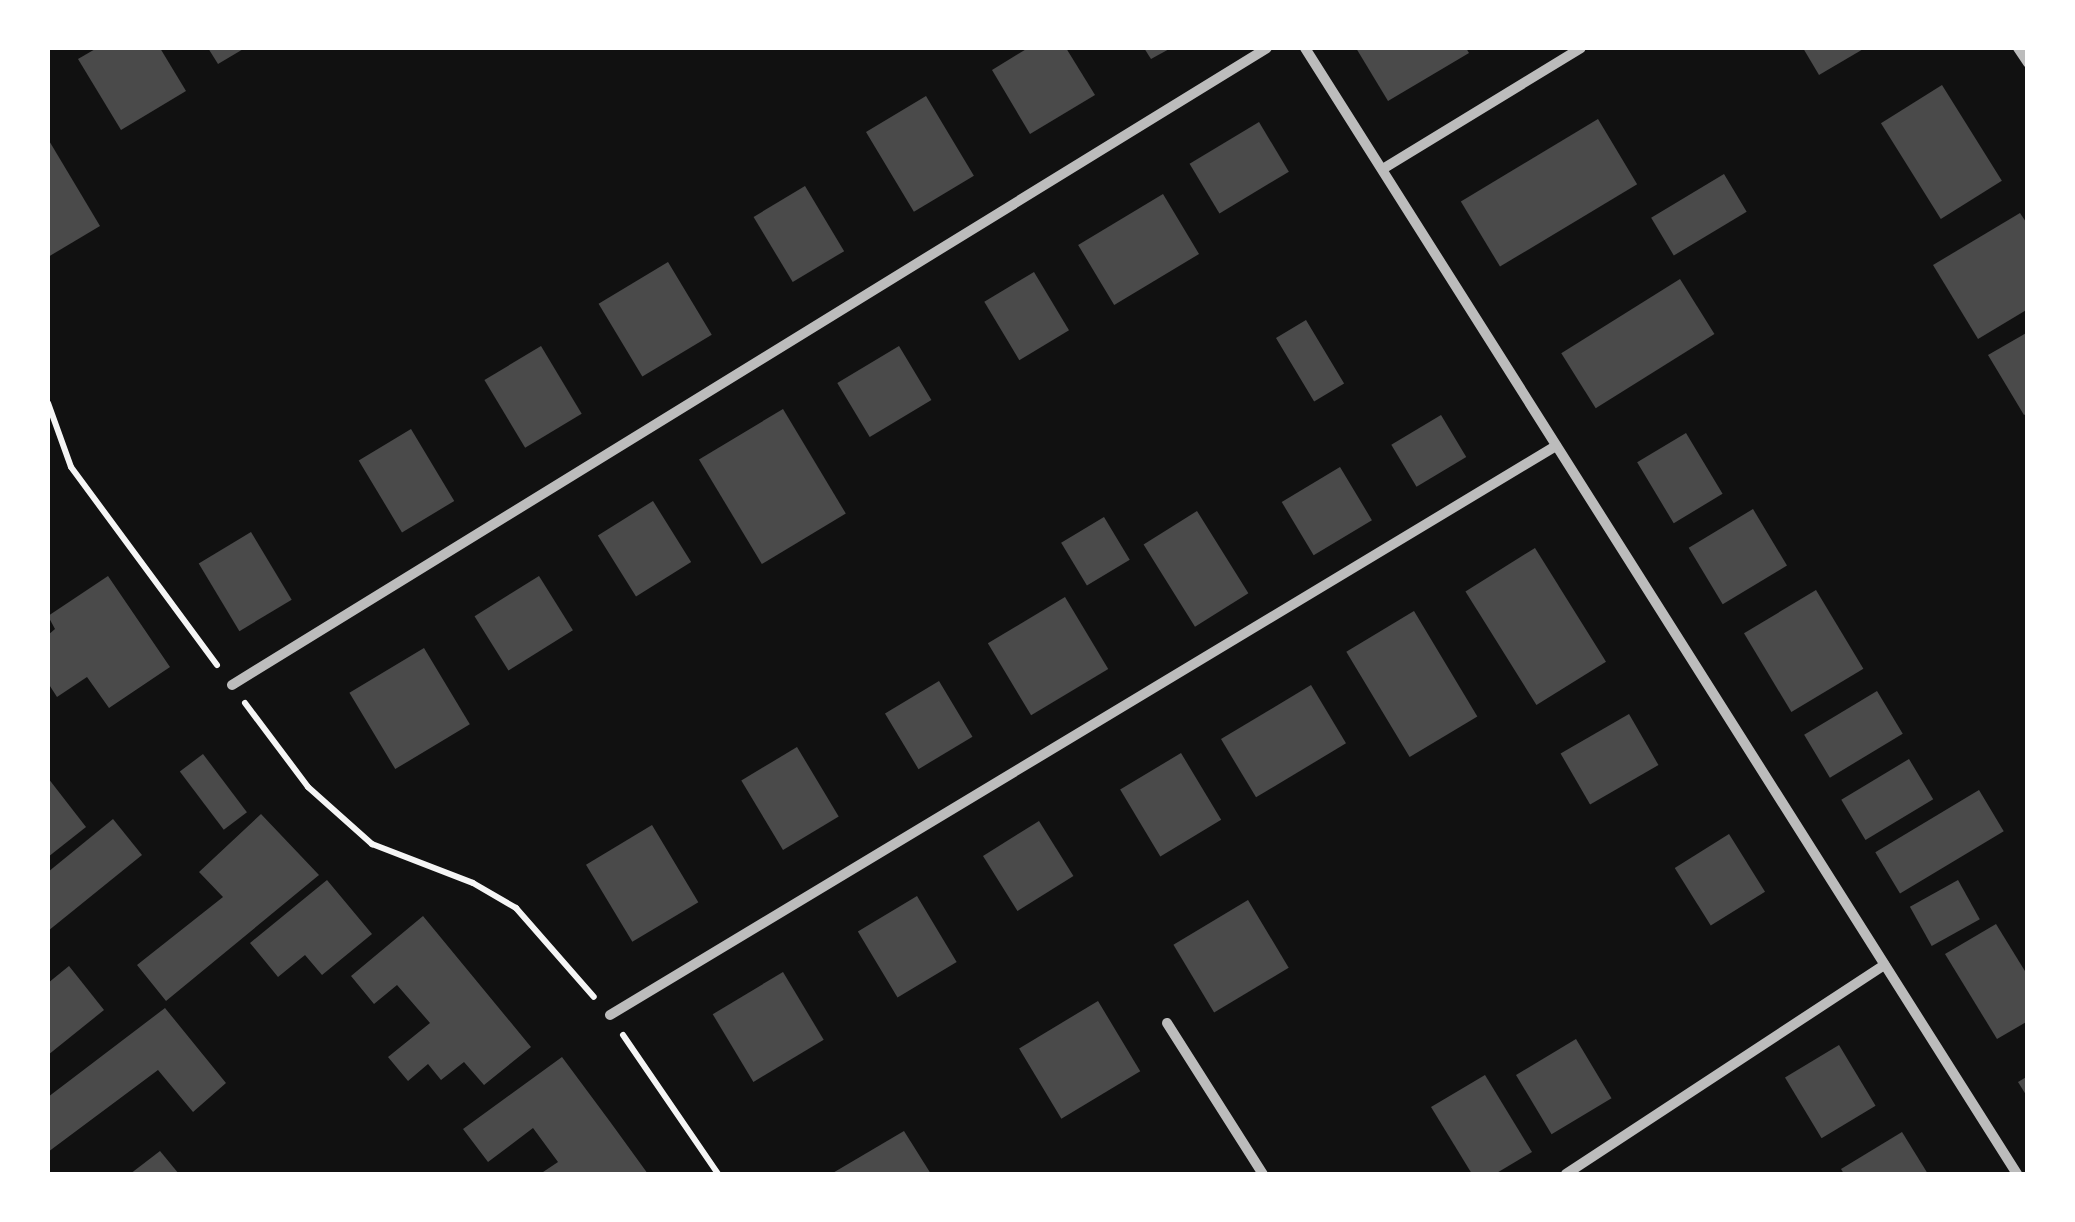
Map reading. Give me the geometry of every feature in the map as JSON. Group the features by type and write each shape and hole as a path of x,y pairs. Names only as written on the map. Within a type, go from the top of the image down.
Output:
{"street":[{"path":"232,685 1267,48"},
{"path":"1305,48 1386,166 1556,446 2017,1174"},
{"path":"1386,166 1581,48"},
{"path":"2018,48 2028,63"},
{"path":"610,1016 1556,446"},
{"path":"1566,1174 1884,965"},
{"path":"1168,1023 1262,1174"}],"path":[{"path":"48,403 71,467 308,788 372,844 473,882 516,908 610,1016 718,1174"}],"building":[{"path":"97,48 160,48 186,91 121,130 78,59"},
{"path":"208,48 245,48 218,64"},
{"path":"1028,48 1066,48 1095,95 1030,134 992,70"},
{"path":"1144,48 1171,48 1151,59"},
{"path":"1356,48 1466,48 1469,53 1388,101"},
{"path":"1803,48 1865,48 1819,75"},
{"path":"1942,85 2002,181 1941,219 1881,123"},
{"path":"926,96 974,176 914,212 866,132"},
{"path":"1598,119 1637,184 1500,267 1461,201"},
{"path":"1259,122 1289,172 1219,213 1190,164"},
{"path":"48,139 100,226 48,257"},
{"path":"1724,174 1747,212 1674,255 1651,218"},
{"path":"805,186 844,251 793,282 754,217"},
{"path":"1163,194 1199,254 1114,305 1078,245"},
{"path":"2020,213 2028,225 2028,309 1978,339 1933,265"},
{"path":"668,262 712,335 642,377 599,304"},
{"path":"1034,272 1069,330 1019,360 984,302"},
{"path":"1680,279 1714,334 1596,408 1561,353"},
{"path":"1306,320 1344,383 1314,401 1276,338"},
{"path":"2028,332 2028,413 2024,415 1988,355"},
{"path":"541,346 582,414 525,448 484,380"},
{"path":"899,346 931,400 870,437 837,383"},
{"path":"783,409 846,514 762,564 699,459"},
{"path":"1441,415 1466,457 1417,487 1391,445"},
{"path":"411,429 454,501 402,532 359,460"},
{"path":"1686,433 1723,494 1674,523 1637,462"},
{"path":"1340,467 1372,520 1314,555 1282,502"},
{"path":"653,501 691,562 636,597 598,535"},
{"path":"1753,509 1787,566 1723,604 1689,548"},
{"path":"1197,511 1248,593 1195,627 1144,544"},
{"path":"1104,517 1130,560 1087,586 1061,543"},
{"path":"251,532 292,600 239,631 199,563"},
{"path":"1535,548 1606,662 1536,705 1465,591"},
{"path":"108,576 170,667 109,708 87,677 57,697 48,683 48,635 55,629 48,616"},
{"path":"539,576 573,630 508,671 475,616"},
{"path":"1816,590 1863,669 1791,712 1744,633"},
{"path":"1065,597 1108,669 1031,715 988,643"},
{"path":"1414,611 1477,716 1410,757 1346,652"},
{"path":"424,648 470,724 395,769 349,693"},
{"path":"939,681 972,737 918,769 885,713"},
{"path":"1311,685 1346,743 1256,797 1221,739"},
{"path":"1877,691 1903,734 1830,778 1804,735"},
{"path":"1629,714 1658,765 1590,805 1561,754"},
{"path":"797,747 839,816 783,850 741,780"},
{"path":"1181,753 1221,820 1160,856 1120,790"},
{"path":"203,754 247,812 224,830 180,771"},
{"path":"1909,759 1933,799 1865,840 1841,800"},
{"path":"48,778 86,827 48,857"},
{"path":"1979,790 2004,831 1900,893 1875,852"},
{"path":"261,814 319,875 166,1001 137,965 223,897 199,872"},
{"path":"113,819 142,855 48,931 48,872"},
{"path":"1039,821 1073,876 1017,911 983,856"},
{"path":"652,825 698,902 632,942 586,865"},
{"path":"1729,834 1765,892 1711,926 1675,868"},
{"path":"327,880 372,934 322,975 305,955 278,977 250,943"},
{"path":"1958,880 1980,919 1932,946 1910,907"},
{"path":"917,896 957,962 898,998 858,932"},
{"path":"1248,900 1289,968 1214,1013 1173,945"},
{"path":"423,916 531,1047 484,1085 464,1062 441,1080 428,1064 408,1081 388,1057 430,1023 397,985 374,1004 351,976"},
{"path":"1996,924 2028,976 2028,1021 1997,1039 1945,954"},
{"path":"69,966 104,1010 48,1055 48,983"},
{"path":"783,972 824,1040 753,1082 713,1014"},
{"path":"1098,1001 1140,1071 1061,1119 1019,1048"},
{"path":"165,1008 226,1083 193,1112 158,1070 48,1152 48,1097"},
{"path":"1576,1039 1612,1098 1552,1134 1516,1075"},
{"path":"1839,1045 1876,1106 1822,1138 1785,1077"},
{"path":"562,1057 648,1174 540,1174 558,1162 533,1128 488,1162 463,1129"},
{"path":"1485,1075 1532,1152 1495,1174 1472,1174 1431,1107"},
{"path":"2028,1076 2028,1098 2018,1082"},
{"path":"904,1131 931,1174 831,1174"},
{"path":"1902,1132 1928,1174 1844,1174 1841,1169"},
{"path":"160,1151 179,1174 130,1174"}]}
